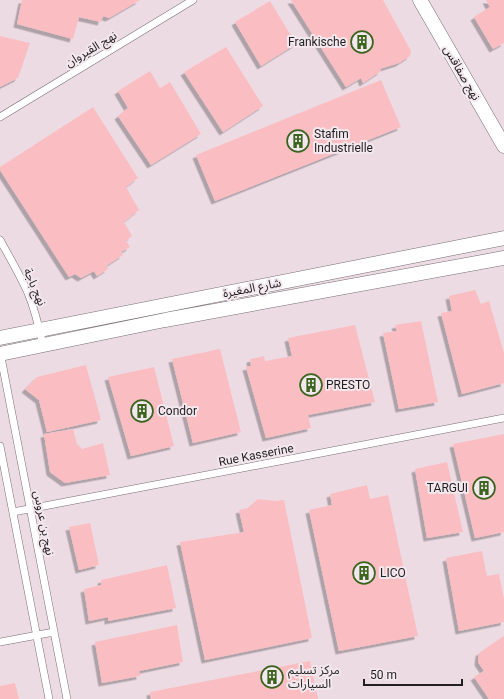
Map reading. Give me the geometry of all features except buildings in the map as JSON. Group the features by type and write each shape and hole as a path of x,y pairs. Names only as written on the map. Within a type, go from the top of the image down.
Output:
{"street":[{"name":"نهج صفاقس","path":"420,0 504,146"},
{"name":"شارع المغيرة","path":"0,338 504,238"},
{"name":"شارع المغيرة","path":"0,353 165,320 504,258"}],"lane":[{"name":"نهج القيروان","path":"0,117 193,0"},
{"name":"نهج باجة","path":"0,240 28,294 34,309 43,345"},
{"name":"نهج بن عروس","path":"0,353 67,699"},
{"name":"Rue Kasserine","path":"12,512 504,418"},
{"path":"0,446 49,699"},
{"path":"0,642 54,632"}],"shaded area":[{"path":"0,0 504,0 504,699 0,699"}],"place":[{"name":"Frankische","path":"362,42"},
{"name":"Stafim Industrielle","path":"298,141"},
{"name":"PRESTO","path":"311,385"},
{"name":"Condor","path":"142,411"},
{"name":"TARGUI","path":"484,488"},
{"name":"LICO","path":"364,573"},
{"name":"مركز تسليم السيارات","path":"272,677"}]}
